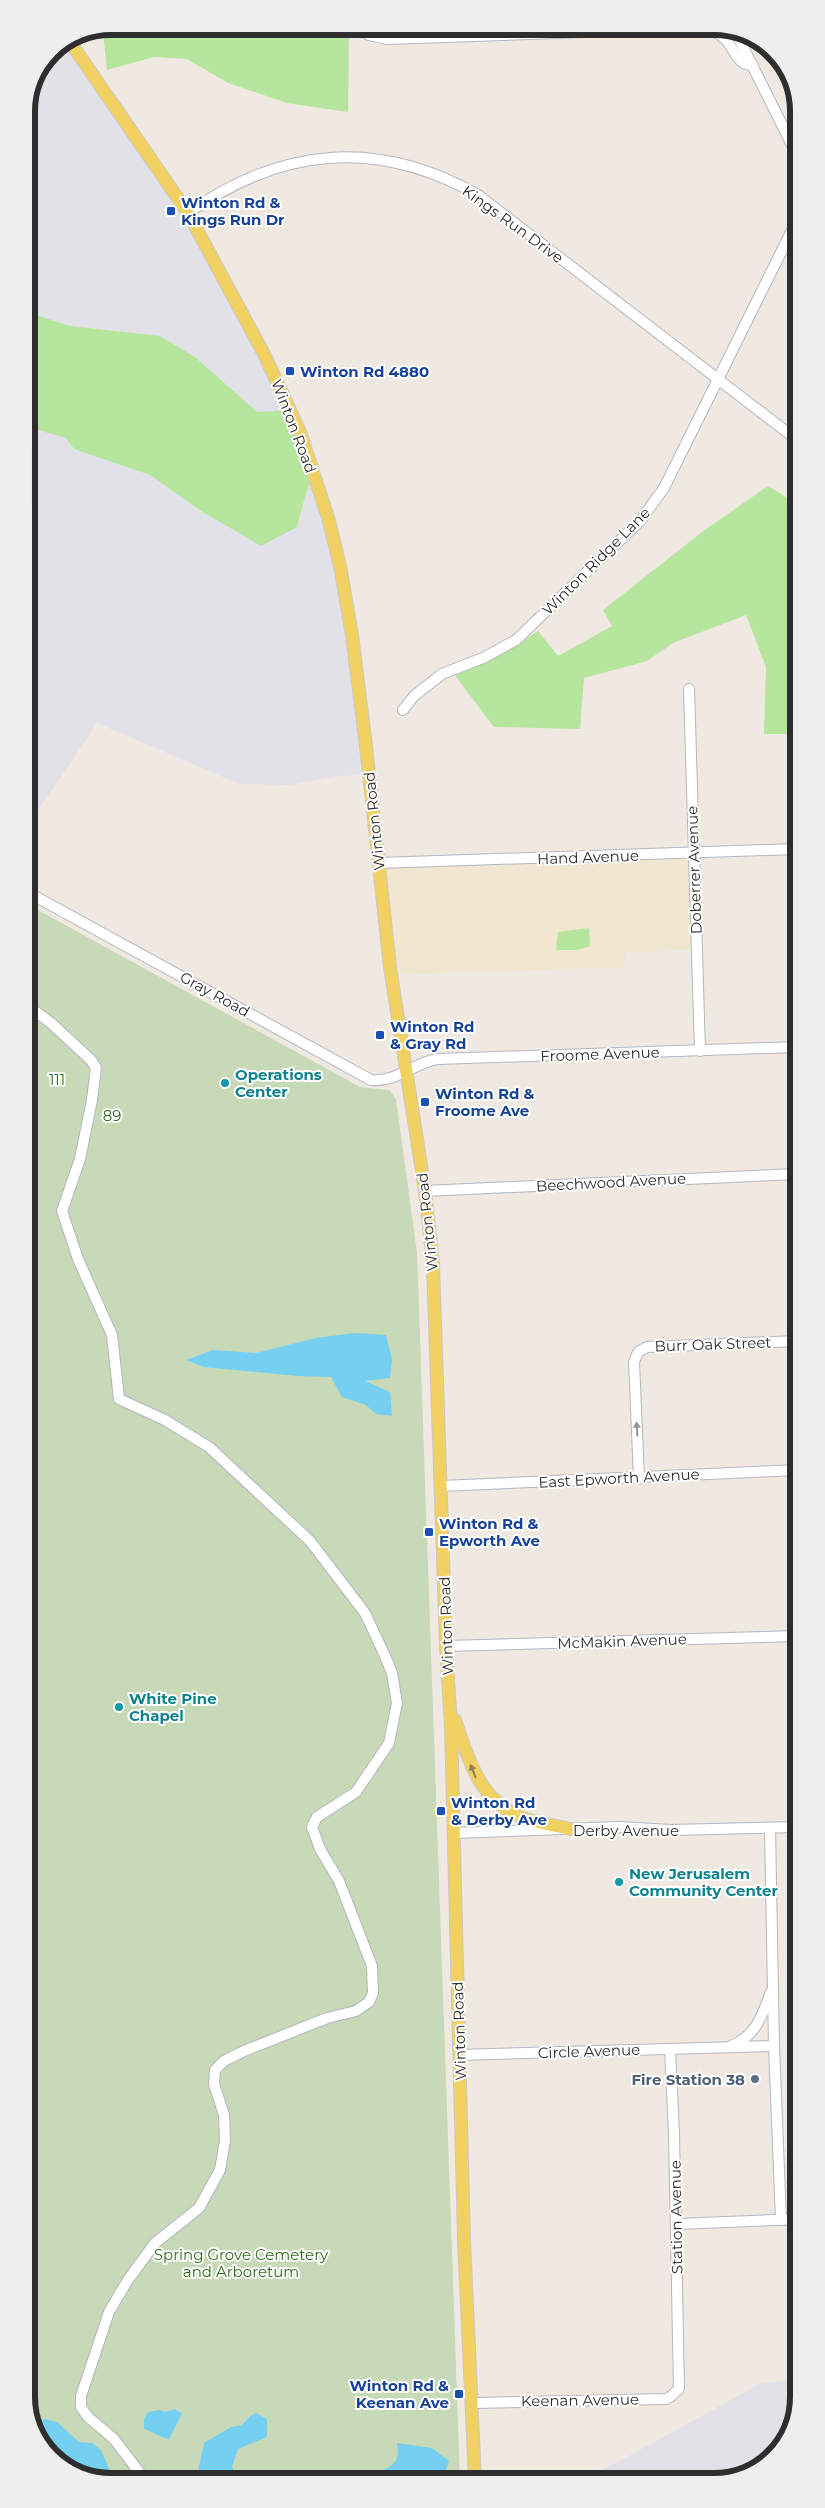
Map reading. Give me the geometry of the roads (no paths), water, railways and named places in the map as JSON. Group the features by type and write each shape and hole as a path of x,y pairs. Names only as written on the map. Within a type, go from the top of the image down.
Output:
{"main road":[{"name":"Winton Road","path":"72,46 188,214 283,391 300,432 329,521 340,566 352,635 390,967 426,1191 433,1264 446,1646 450,1706 464,2240 475,2473"},
{"path":"450,1706 477,1780 486,1792 497,1803 523,1818 570,1829"}],"street":[{"path":"369,35 387,38 481,35"},
{"path":"719,35 731,46 738,59 753,65"},
{"path":"740,40 790,141"},
{"name":"Kings Run Drive","path":"188,214 213,196 239,182 277,167 302,161 346,157 377,159 408,165 434,173 478,195 790,434"},
{"name":"Winton Ridge Lane","path":"403,710 414,696 442,674 484,658 516,640 640,521 664,488 790,234"},
{"name":"Doberrer Avenue","path":"689,689 700,1051"},
{"name":"Hand Avenue","path":"379,863 790,849"},
{"name":"Gray Road","path":"35,896 371,1080 387,1080 406,1073"},
{"path":"35,1010 84,1054 96,1068 92,1100 80,1160 62,1211 78,1259 112,1335 118,1399 164,1420 209,1447 310,1541 364,1613 392,1673 397,1703 389,1743 372,1770 356,1792 317,1817 312,1827 320,1849 339,1881 372,1966 373,1993 369,2002 356,2011 327,2018 244,2051 224,2061 215,2070 214,2084 224,2115 224,2141 220,2170 198,2208 156,2243 128,2280 109,2312 90,2368 81,2396 81,2407 88,2417 114,2439 140,2473"},
{"name":"Froome Avenue","path":"406,1073 419,1064 436,1059 790,1047"},
{"name":"Beechwood Avenue","path":"426,1191 790,1174"},
{"name":"Burr Oak Street","path":"639,1478 634,1362 642,1349 646,1347 790,1341"},
{"name":"East Epworth Avenue","path":"441,1486 790,1470"},
{"name":"McMakin Avenue","path":"446,1646 790,1636"},
{"name":"Circle Avenue","path":"460,2055 774,2046 770,1828"},
{"name":"Derby Avenue","path":"454,1833 570,1829 790,1828"},
{"name":"Circle Avenue","path":"718,2048 732,2045 745,2039 756,2029 773,1984"},
{"path":"774,2046 782,2220"},
{"name":"Station Avenue","path":"670,2049 680,2385"},
{"path":"676,2224 790,2220"},
{"name":"Keenan Avenue","path":"473,2403 666,2398 676,2393 680,2385"}],"water":[{"path":"354,1333 386,1335 392,1359 390,1378 365,1381 390,1392 392,1416 376,1414 366,1405 342,1397 331,1377 297,1376 204,1367 186,1360 213,1350 256,1353 316,1338"},
{"path":"175,2409 182,2414 169,2439 144,2429 144,2419 148,2412 159,2410 165,2412"},
{"path":"256,2413 267,2419 267,2437 238,2449 232,2467 236,2473 198,2473 204,2443 231,2427 242,2425 250,2416"},
{"path":"45,2419 57,2422 79,2442 92,2443 101,2450 111,2473 96,2472 73,2463 54,2447 43,2431 39,2421"},
{"path":"397,2443 432,2448 449,2461 445,2473 377,2473 393,2464 397,2459"}],"place":[{"name":"Winton Rd & Kings Run Dr","path":"171,211"},
{"name":"Winton Rd 4880","path":"290,371"},
{"name":"Winton Rd & Gray Rd","path":"380,1035"},
{"name":"Operations Center","path":"225,1083"},
{"name":"Winton Rd & Froome Ave","path":"425,1102"},
{"name":"Winton Rd & Epworth Ave","path":"429,1532"},
{"name":"White Pine Chapel","path":"119,1707"},
{"name":"Winton Rd & Derby Ave","path":"441,1811"},
{"name":"New Jerusalem Community Center","path":"619,1882"},
{"name":"Fire Station 38","path":"755,2079"},
{"name":"Winton Rd & Keenan Ave","path":"459,2394"}],"park label":[{"name":"111","path":"57,1079"},
{"name":"89","path":"112,1115"},
{"name":"Spring Grove Cemetery and Arboretum","path":"241,2262"}]}
